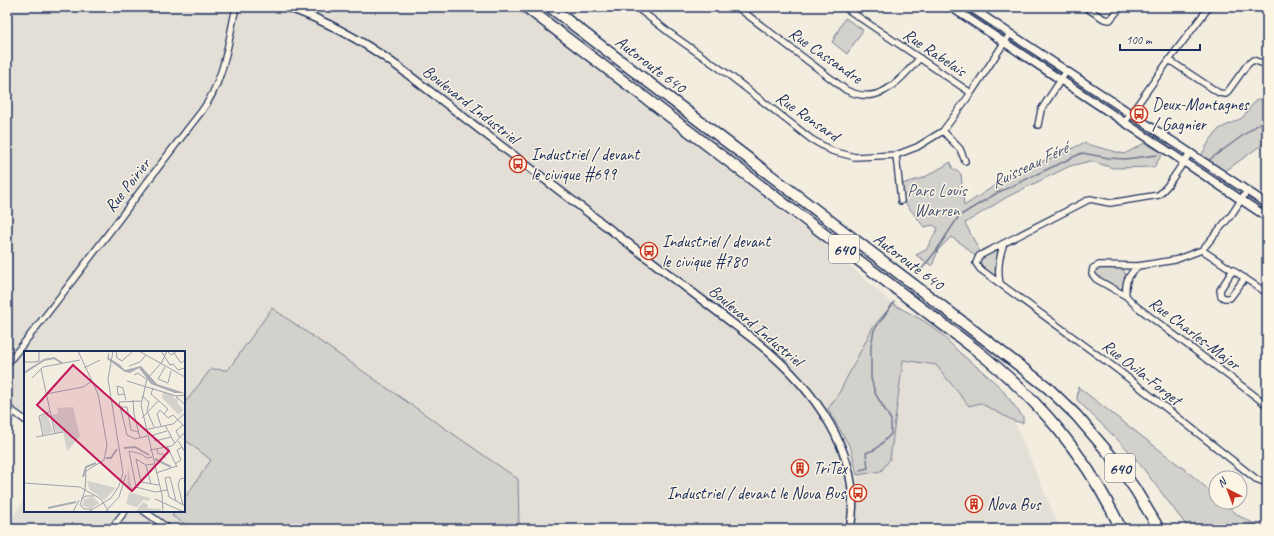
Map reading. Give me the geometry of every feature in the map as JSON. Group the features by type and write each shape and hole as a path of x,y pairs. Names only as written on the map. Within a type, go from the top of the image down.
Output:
{"highway":[{"name":"Autoroute 640","path":"526,7 975,349 1010,378 1043,410 1075,450 1098,485 1121,529"},
{"name":"Autoroute 640","path":"550,7 1047,387 1076,415 1102,444 1123,471 1160,529"}],"street":[{"name":"Rue Poirier","path":"7,364 46,317 213,95 218,81 236,7"},
{"name":"Boulevard Industriel","path":"287,7 346,33 392,62 757,342 775,358 801,384 816,403 840,442 846,460 851,484 853,508 850,529"},
{"name":"Rue Ronsard","path":"636,7 671,34 729,74 810,139 832,151 856,157 896,155 917,147 943,131 971,93 1010,34"},
{"name":"Rue Cassandre","path":"737,7 846,90 855,95 866,97 892,87 920,58"},
{"name":"Rue Rabelais","path":"844,7 971,93"},
{"path":"951,7 1267,217"},
{"path":"970,7 1267,204"},
{"path":"1085,7 1104,19 1110,20 1121,7"},
{"path":"1125,122 1209,7"},
{"path":"1169,60 1219,93 1226,94 1247,65 1253,60 1267,65"},
{"path":"1038,125 1041,110 1066,72"},
{"path":"943,131 960,149 965,161"},
{"name":"Rue Ovila-Forget","path":"1190,153 1168,185 1159,195 1110,203 1090,199 979,256 976,263 980,269 1118,370 1256,479 1267,483"},
{"path":"896,155 901,201"},
{"name":"Rue Charles-Major","path":"1247,191 1232,214 1202,250 1176,260 1138,266 1099,265 1093,268 1092,274 1096,279 1126,296 1136,306 1267,405"},
{"path":"1000,283 998,273 999,255 1004,243"},
{"path":"1202,250 1267,293"},
{"name":"Rue Charles-Major","path":"1126,296 1127,279 1138,266"},
{"path":"1233,270 1220,290 1221,296 1224,298 1230,298 1234,295 1245,278"},
{"path":"7,407 24,419"},
{"path":"111,529 124,512"},
{"path":"145,512 169,529"}],"shaded area":[{"path":"7,7 515,7 825,244 893,304 873,327 839,393 821,419 834,443 846,480 849,501 845,529 7,529 7,525 24,500 24,512 185,512 185,351 24,351 24,425 7,412"},
{"path":"903,360 936,365 969,406 980,402 1014,421 1060,529 854,529 857,504 857,475 881,471 890,459"}],"green space":[{"path":"845,18 863,30 847,54 832,42"},
{"path":"1257,99 1267,101 1267,141 1224,172 1201,156 1210,140 1219,129 1242,118"},
{"name":"Parc Louis Warren","path":"1083,143 1124,154 1145,143 1163,153 1154,167 1113,168 1091,161 1070,166 1007,197 965,223 980,252 976,257 962,244 951,237 938,250 932,266 916,255 926,250 938,228 933,225 924,227 903,200 902,184 923,178 951,162 952,168 961,174 964,206 1018,170 1062,154"},
{"path":"995,249 999,255 998,273 993,276 976,263 979,256"},
{"path":"1099,265 1122,266 1127,279 1125,287 1116,291 1096,279 1093,268"},
{"path":"893,304 924,321 942,334 960,353 1000,387 1023,417 1023,423 1014,421 980,403 969,406 936,365 903,360 890,459 881,471 857,475 851,449 828,409 839,393 873,327"},
{"path":"272,308 518,479 519,529 193,529 172,516 174,512 185,512 185,498 211,460 185,440 185,403 211,369 228,370"},
{"path":"1078,387 1188,472 1208,489 1208,510 1232,510 1239,516 1261,527 1267,525 1267,529 1189,529 1133,455 1077,400"}],"waterway":[{"name":"Ruisseau Féré","path":"1209,160 1267,118"},
{"name":"Ruisseau Féré","path":"920,271 936,251 959,216 997,193 1082,153 1109,158 1125,159 1157,155"},
{"name":"Ruisseau Féré","path":"860,470 868,468 866,453 876,449 891,434 891,420 875,393 871,378 871,346 874,330 894,302"}],"place":[{"name":"Deux-Montagnes / Gagnier","path":"1139,114"},
{"name":"Industriel / devant le civique #699","path":"518,164"},
{"name":"Industriel / devant le civique #780","path":"649,251"},
{"name":"TriTex","path":"800,468"},
{"name":"Industriel / devant le Nova Bus","path":"858,493"},
{"name":"Nova Bus","path":"974,504"}]}
